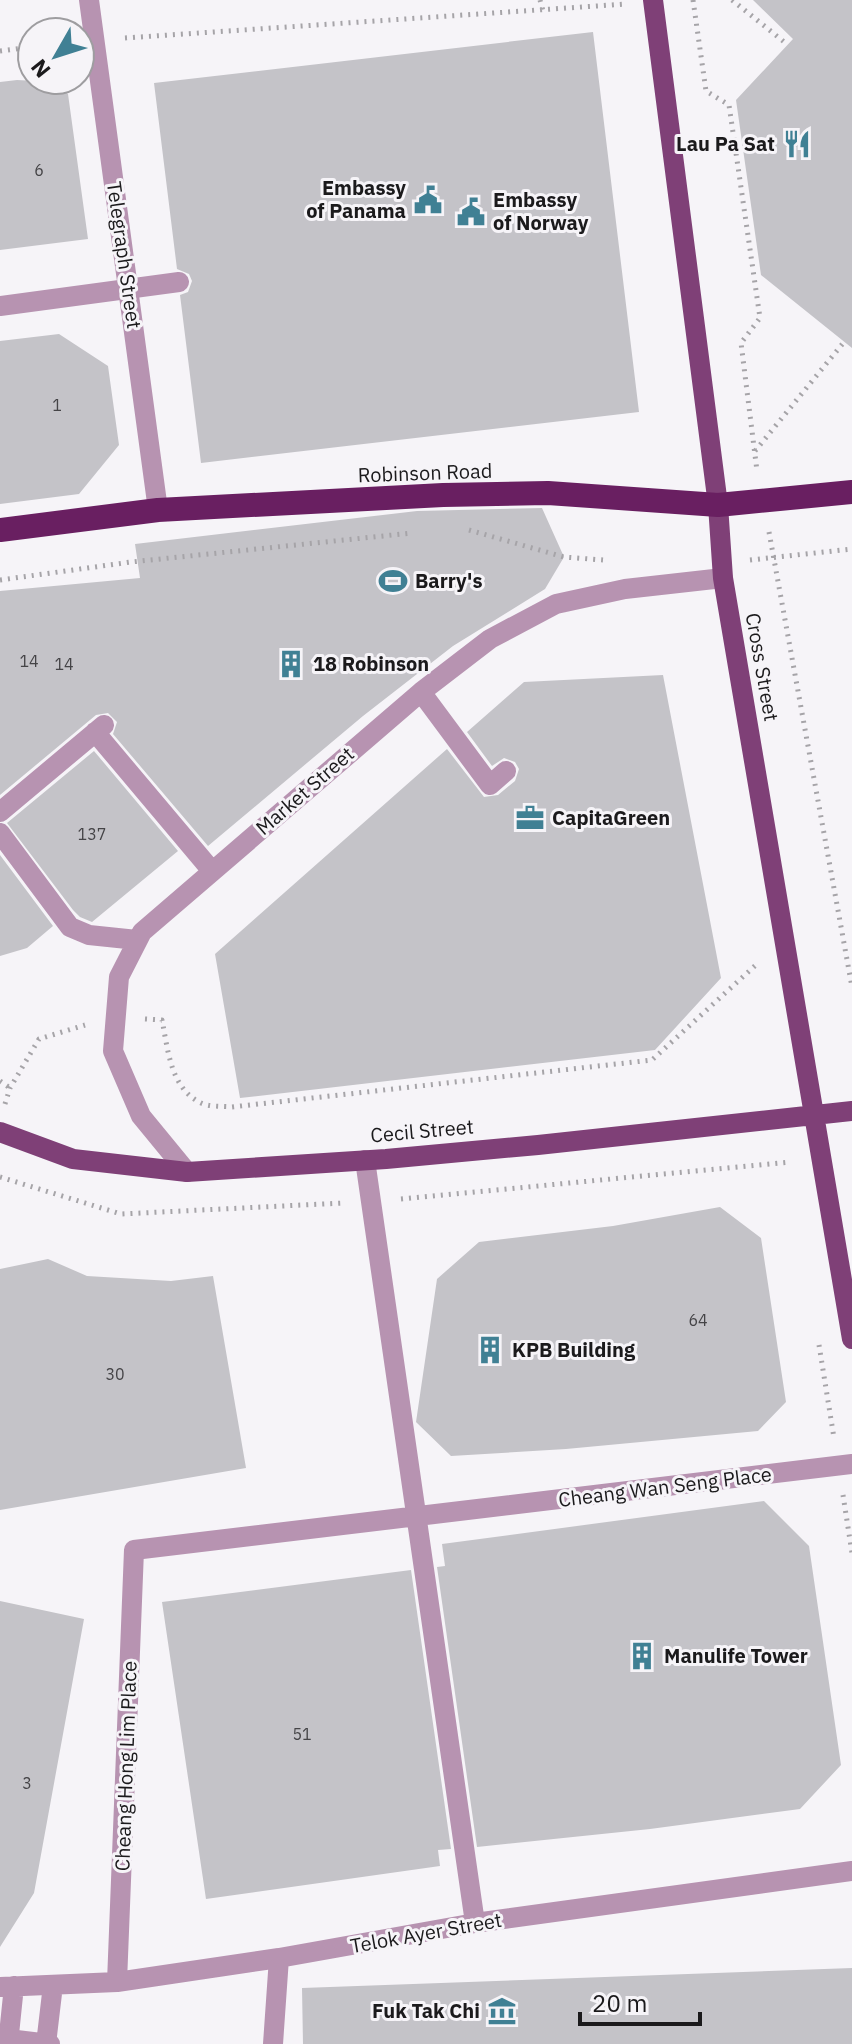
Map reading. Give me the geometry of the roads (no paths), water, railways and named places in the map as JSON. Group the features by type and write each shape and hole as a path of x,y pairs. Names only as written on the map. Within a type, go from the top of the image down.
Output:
{"highway":[{"name":"Robinson Road","path":"0,530 158,510 443,495 548,493 718,505 852,492"}],"main road":[{"name":"Cross Street","path":"646,2 718,505 722,571 852,1339"},
{"name":"Cecil Street","path":"0,1132 73,1159 187,1172 365,1160 852,1111"}],"street":[{"name":"Telegraph Street","path":"89,0 158,510"},
{"path":"0,306 179,282"},
{"name":"Market Street","path":"187,1172 141,1116 113,1051 119,977 142,932 421,692 490,639 556,604 722,571"},
{"path":"421,692 490,785 506,771"},
{"path":"0,812 100,728 212,871"},
{"path":"0,833 70,927 89,935 137,940"},
{"path":"365,1160 475,1923"},
{"name":"Cheang Wan Seng Place","path":"134,1550 845,1465"},
{"name":"Cheang Hong Lim Place","path":"117,1982 134,1550"},
{"name":"Telok Ayer Street","path":"7,1986 117,1982 279,1958 475,1923 852,1871"},
{"path":"273,2044 279,1958"},
{"path":"7,1986 5,2040 47,2044 53,1985"}],"place":[{"name":"Lau Pa Sat","path":"797,144"},
{"name":"Embassy of Panama","path":"428,200"},
{"name":"Embassy of Norway","path":"471,212"},
{"name":"Barry's","path":"393,581"},
{"name":"18 Robinson","path":"291,664"},
{"name":"CapitaGreen","path":"530,818"},
{"name":"KPB Building","path":"490,1350"},
{"name":"Manulife Tower","path":"642,1656"},
{"name":"Fuk Tak Chi","path":"502,2011"}]}
